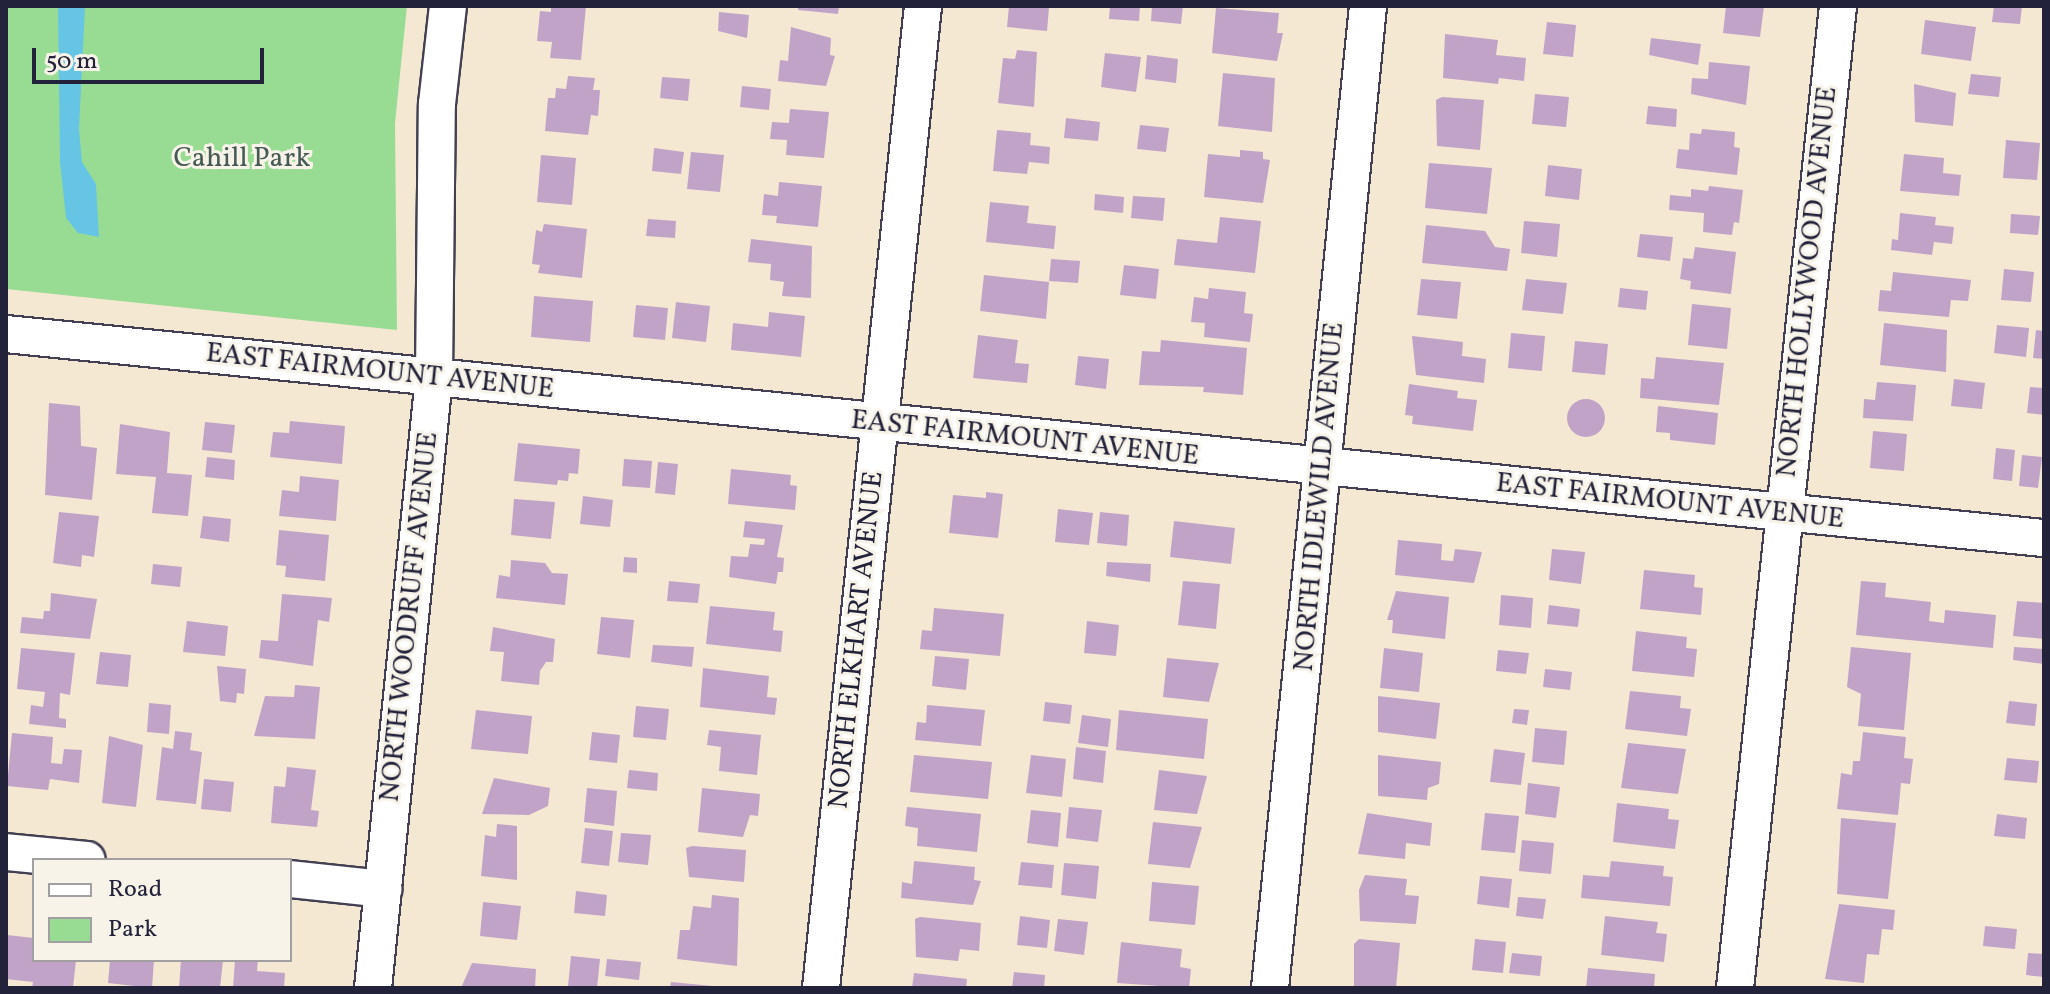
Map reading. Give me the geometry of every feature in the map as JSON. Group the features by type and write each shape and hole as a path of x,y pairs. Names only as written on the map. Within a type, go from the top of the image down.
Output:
{"street":[{"name":"NORTH WOODRUFF AVENUE","path":"373,988 434,377 437,104 448,6"},
{"name":"NORTH ELKHART AVENUE","path":"821,988 923,6"},
{"name":"NORTH IDLEWILD AVENUE","path":"1270,988 1368,6"},
{"name":"NORTH HOLLYWOOD AVENUE","path":"1735,988 1838,6"},
{"name":"EAST FAIRMOUNT AVENUE","path":"6,334 879,425 2044,538"},
{"path":"6,852 67,858"},
{"path":"292,879 383,889"}],"green space":[{"name":"Cahill Park","path":"6,6 407,6 395,123 397,330 6,289"}],"water":[{"path":"58,6 85,6 79,129 82,162 96,184 99,237 78,233 66,218 60,162"}],"building":[{"path":"551,6 586,6 581,60 550,58 552,42 537,41 540,11 551,12"},
{"path":"798,6 839,6 838,14 798,10"},
{"path":"1009,6 1058,6 1049,8 1047,31 1007,27"},
{"path":"1110,6 1140,6 1139,21 1109,19"},
{"path":"1152,6 1183,6 1181,24 1151,21"},
{"path":"1726,6 1764,6 1760,37 1723,33"},
{"path":"1994,6 2022,6 2020,24 1992,22"},
{"path":"1216,8 1279,13 1277,33 1283,33 1277,61 1212,53"},
{"path":"719,12 749,15 747,38 718,31"},
{"path":"1925,20 1976,27 1971,61 1921,54"},
{"path":"1547,22 1576,25 1573,57 1543,54"},
{"path":"791,27 831,38 830,55 835,56 826,86 778,81 780,60 788,61"},
{"path":"1445,34 1498,40 1496,55 1526,58 1524,81 1499,78 1498,84 1443,78"},
{"path":"1651,38 1701,44 1698,65 1649,55"},
{"path":"1017,50 1037,52 1034,107 998,103 1003,58 1015,59"},
{"path":"1105,53 1141,57 1136,92 1101,87"},
{"path":"1147,55 1178,59 1176,83 1145,79"},
{"path":"1709,62 1750,66 1746,105 1691,94 1692,78 1708,79"},
{"path":"1223,73 1275,78 1272,132 1218,126"},
{"path":"1971,74 2001,77 1999,97 1968,94"},
{"path":"568,76 595,78 593,90 600,90 598,116 591,115 588,135 545,131 548,98 555,98 556,88 566,89"},
{"path":"662,77 690,79 688,101 660,98"},
{"path":"1914,84 1956,93 1953,126 1915,122"},
{"path":"742,86 771,89 769,110 740,107"},
{"path":"1535,94 1569,97 1566,127 1532,124"},
{"path":"1442,97 1484,100 1480,150 1437,146 1436,100"},
{"path":"1648,106 1677,109 1676,127 1646,124"},
{"path":"790,109 829,112 824,158 786,155 787,140 770,139 772,122 789,123"},
{"path":"1066,118 1100,122 1098,141 1064,138"},
{"path":"1140,125 1169,128 1166,152 1137,149"},
{"path":"1702,129 1735,132 1734,147 1740,148 1737,175 1676,168 1678,149 1689,150 1690,133 1701,134"},
{"path":"997,130 1031,133 1030,145 1050,147 1049,164 1029,162 1027,174 993,171"},
{"path":"2006,140 2040,143 2037,180 2003,178"},
{"path":"654,148 684,152 681,174 652,171"},
{"path":"1240,150 1263,152 1263,159 1270,160 1263,203 1204,197 1208,154 1240,157"},
{"path":"691,152 724,155 720,192 687,189"},
{"path":"1904,154 1944,158 1943,173 1961,175 1959,196 1900,191"},
{"path":"541,155 576,158 572,205 537,202"},
{"path":"1429,163 1492,168 1487,214 1425,208"},
{"path":"1548,165 1582,169 1579,200 1545,196"},
{"path":"779,182 822,186 818,227 776,223 777,216 762,215 764,194 778,196"},
{"path":"1709,186 1743,190 1739,223 1734,222 1732,235 1703,232 1704,213 1669,210 1670,195 1691,197 1691,189 1708,191"},
{"path":"1095,194 1124,197 1123,213 1094,210"},
{"path":"1133,196 1165,198 1163,221 1131,218"},
{"path":"990,202 1029,206 1027,223 1056,226 1054,249 986,242"},
{"path":"1900,213 1936,217 1935,225 1954,227 1952,244 1934,242 1932,255 1891,250 1892,239 1898,240"},
{"path":"2011,214 2040,216 2038,235 2010,233"},
{"path":"1220,217 1261,221 1255,273 1174,265 1177,239 1217,243"},
{"path":"648,219 676,221 675,238 646,236"},
{"path":"1524,221 1560,224 1557,257 1521,253"},
{"path":"544,224 587,229 582,278 538,273 540,265 532,264 536,230 542,232"},
{"path":"1426,225 1485,231 1495,247 1510,249 1507,271 1422,263"},
{"path":"1640,234 1673,237 1670,261 1637,257"},
{"path":"751,239 812,246 811,298 782,296 784,282 770,280 771,264 748,262"},
{"path":"1695,247 1736,252 1731,294 1690,289 1691,281 1680,279 1683,258 1693,259"},
{"path":"1051,259 1080,261 1078,283 1049,281"},
{"path":"1124,265 1159,269 1156,299 1120,295"},
{"path":"2004,269 2034,272 2031,302 2001,300"},
{"path":"1893,272 1971,280 1968,301 1951,300 1949,317 1878,311 1880,290 1891,291"},
{"path":"984,275 1049,282 1046,319 980,311"},
{"path":"1421,279 1461,282 1457,319 1417,315"},
{"path":"1526,279 1567,283 1563,314 1522,310"},
{"path":"1209,288 1246,292 1244,313 1253,314 1250,342 1204,337 1205,323 1191,322 1194,297 1208,299"},
{"path":"1620,288 1648,291 1646,310 1618,307"},
{"path":"534,296 593,301 590,342 531,337"},
{"path":"676,302 710,306 706,342 672,338"},
{"path":"1692,304 1731,308 1727,349 1688,345"},
{"path":"636,305 668,308 665,340 633,337"},
{"path":"769,312 805,316 801,357 731,350 733,323 768,327"},
{"path":"1884,323 1947,330 1946,372 1880,365"},
{"path":"1997,325 2029,328 2026,357 1994,353"},
{"path":"2036,330 2044,331 2044,359 2033,358"},
{"path":"1511,333 1545,336 1542,371 1508,368"},
{"path":"978,335 1018,340 1015,363 1029,364 1027,383 973,378"},
{"path":"1412,336 1463,342 1462,356 1486,359 1484,383 1416,375"},
{"path":"1161,340 1247,348 1243,395 1203,392 1204,387 1139,385 1142,351 1160,352"},
{"path":"1575,341 1608,344 1605,375 1572,372"},
{"path":"1078,356 1109,359 1106,389 1075,385"},
{"path":"1656,357 1724,363 1719,405 1640,398 1641,378 1654,379"},
{"path":"1954,379 1985,383 1982,409 1951,406"},
{"path":"1877,382 1916,385 1913,421 1863,418 1864,399 1875,400"},
{"path":"1409,384 1458,391 1457,398 1477,400 1473,431 1412,424 1413,416 1405,415"},
{"path":"2030,387 2044,388 2044,415 2027,413"},
{"path":"1586,399 1599,405 1605,418 1599,431 1586,437 1573,431 1567,418 1573,405"},
{"path":"49,403 80,406 81,446 97,448 92,500 45,495"},
{"path":"1658,406 1718,413 1715,445 1670,440 1670,433 1656,432"},
{"path":"290,421 345,426 342,464 270,457 273,432 289,433"},
{"path":"205,422 235,425 232,453 202,450"},
{"path":"120,424 170,432 167,473 192,475 188,516 152,513 156,477 116,474"},
{"path":"1873,431 1907,434 1904,471 1870,468"},
{"path":"518,443 580,449 578,474 569,473 568,481 558,480 557,485 514,481"},
{"path":"1996,448 2015,450 2012,481 1993,479"},
{"path":"2022,455 2042,457 2038,488 2019,486"},
{"path":"207,457 235,460 234,480 205,477"},
{"path":"624,459 652,461 650,488 622,486"},
{"path":"658,462 678,464 675,495 655,493"},
{"path":"731,469 791,475 790,485 797,486 795,510 728,504"},
{"path":"300,476 339,480 336,521 279,516 282,490 299,492"},
{"path":"986,492 1003,494 998,538 949,533 953,495 986,498"},
{"path":"583,496 613,500 610,527 580,524"},
{"path":"514,499 555,502 551,539 511,535"},
{"path":"1058,509 1093,513 1089,545 1055,542"},
{"path":"59,512 99,516 94,557 82,555 81,567 53,563"},
{"path":"1100,512 1129,515 1127,546 1097,543"},
{"path":"203,516 231,519 229,542 200,538"},
{"path":"745,521 783,525 777,557 784,558 783,572 778,572 776,584 729,577 731,556 748,557 750,544 764,545 765,539 743,537"},
{"path":"1174,521 1235,528 1231,564 1170,557"},
{"path":"279,530 329,535 325,581 285,577 286,566 276,565"},
{"path":"1398,540 1442,544 1441,560 1453,561 1455,549 1482,552 1474,583 1395,575"},
{"path":"1552,549 1585,552 1581,584 1549,580"},
{"path":"624,557 637,558 637,573 623,572"},
{"path":"511,560 545,563 552,573 568,574 565,605 496,598 499,575 510,577"},
{"path":"1107,562 1151,564 1150,582 1106,576"},
{"path":"153,564 182,567 180,587 151,584"},
{"path":"1644,570 1695,575 1694,587 1703,588 1701,615 1640,609"},
{"path":"669,581 700,584 698,603 667,601"},
{"path":"1183,581 1220,584 1216,629 1178,625"},
{"path":"1861,581 1886,583 1885,597 1931,602 1929,621 1944,623 1945,610 1996,615 1993,648 1856,635"},
{"path":"1396,591 1449,597 1445,639 1392,633 1393,620 1387,620"},
{"path":"51,593 97,599 90,639 20,633 22,617 43,619 44,611 50,611"},
{"path":"282,594 332,598 329,622 318,620 313,666 259,658 261,640 278,641"},
{"path":"1501,595 1533,598 1531,628 1499,625"},
{"path":"2017,601 2044,603 2044,639 2013,636"},
{"path":"1549,605 1580,609 1578,627 1547,624"},
{"path":"710,606 775,612 773,630 783,631 781,652 706,644"},
{"path":"934,608 1004,614 1000,656 920,649 922,630 932,631"},
{"path":"601,617 634,620 630,658 597,654"},
{"path":"187,621 228,626 225,656 183,652"},
{"path":"1087,621 1119,625 1116,656 1084,653"},
{"path":"493,627 555,639 553,662 546,662 540,671 539,685 501,681 504,652 490,651"},
{"path":"1636,631 1687,637 1686,648 1697,649 1694,677 1632,671"},
{"path":"653,645 694,647 692,667 651,662"},
{"path":"1851,647 1911,653 1904,730 1858,726 1861,694 1847,687"},
{"path":"2014,647 2044,649 2044,664 2013,660"},
{"path":"21,648 75,653 70,695 60,693 59,718 66,719 66,728 29,724 31,705 43,707 45,692 17,689"},
{"path":"1384,648 1423,653 1419,692 1380,688"},
{"path":"1498,650 1529,653 1526,674 1496,671"},
{"path":"100,652 131,655 128,687 96,684"},
{"path":"935,656 969,659 966,690 932,686"},
{"path":"1167,658 1219,663 1209,702 1163,697"},
{"path":"217,666 246,669 244,694 237,693 236,703 220,701"},
{"path":"703,668 769,676 767,697 777,698 775,715 700,707"},
{"path":"1545,669 1572,672 1570,690 1543,687"},
{"path":"295,685 320,687 315,739 254,736 265,696 294,697"},
{"path":"1630,691 1681,696 1680,708 1691,709 1687,736 1625,729"},
{"path":"1378,696 1440,703 1436,739 1378,732"},
{"path":"2009,701 2037,704 2035,726 2006,723"},
{"path":"1045,702 1072,705 1070,724 1043,721"},
{"path":"149,703 171,705 169,734 147,732"},
{"path":"927,705 985,710 981,746 915,740 917,722 926,723"},
{"path":"636,706 669,709 666,740 633,737"},
{"path":"1514,709 1529,710 1527,725 1512,723"},
{"path":"476,710 532,716 528,754 471,749"},
{"path":"1119,710 1208,719 1204,759 1116,750"},
{"path":"1082,715 1111,719 1108,747 1078,743"},
{"path":"1535,728 1567,731 1564,765 1532,762"},
{"path":"709,730 761,735 757,775 719,771 721,747 707,745"},
{"path":"175,731 192,733 190,750 202,752 196,804 156,800 162,747 173,749"},
{"path":"592,732 620,735 617,763 589,760"},
{"path":"1863,732 1906,737 1904,758 1913,759 1910,784 1901,783 1898,815 1837,809 1841,773 1852,775 1853,761 1860,761"},
{"path":"12,733 53,737 51,763 62,764 64,749 82,750 79,783 50,779 48,790 7,786"},
{"path":"109,736 143,745 136,807 102,803"},
{"path":"1628,743 1686,749 1678,794 1621,788"},
{"path":"1076,747 1106,751 1103,783 1073,779"},
{"path":"1494,749 1525,753 1521,785 1490,782"},
{"path":"914,755 992,762 988,799 910,792"},
{"path":"1031,755 1066,759 1062,797 1026,793"},
{"path":"1378,755 1441,762 1439,784 1428,788 1427,800 1378,796"},
{"path":"2007,758 2039,761 2037,783 2004,780"},
{"path":"287,767 316,770 311,810 319,811 317,827 271,823 274,786 285,787"},
{"path":"629,770 658,773 657,791 627,788"},
{"path":"1159,770 1207,776 1197,814 1154,810"},
{"path":"494,778 550,788 548,806 529,815 482,814"},
{"path":"204,779 234,782 231,812 201,809"},
{"path":"1528,783 1560,787 1556,818 1525,814"},
{"path":"587,788 617,791 614,826 584,822"},
{"path":"702,788 760,794 758,816 750,815 743,837 698,832"},
{"path":"1617,803 1669,809 1668,819 1679,820 1675,849 1613,842"},
{"path":"907,807 981,814 977,852 917,846 918,828 905,826"},
{"path":"1069,807 1102,810 1098,842 1066,838"},
{"path":"1031,810 1061,813 1058,847 1027,843"},
{"path":"1367,813 1432,823 1430,846 1406,843 1405,859 1358,854"},
{"path":"1485,813 1519,816 1515,853 1481,850"},
{"path":"1997,814 2027,818 2025,839 1994,836"},
{"path":"1841,818 1896,823 1888,899 1837,894"},
{"path":"1153,822 1202,827 1190,868 1148,864"},
{"path":"497,824 517,826 517,880 481,876 485,835 496,837"},
{"path":"585,828 613,831 609,866 581,863"},
{"path":"621,833 651,835 648,865 618,862"},
{"path":"1522,840 1554,843 1551,874 1519,871"},
{"path":"686,848 746,850 744,882 689,877"},
{"path":"914,861 975,867 974,880 981,881 973,905 901,898 902,882 912,884"},
{"path":"1611,861 1664,866 1663,876 1673,877 1670,906 1581,898 1583,875 1609,877"},
{"path":"1021,862 1054,865 1052,888 1018,885"},
{"path":"1064,863 1099,866 1096,899 1061,895"},
{"path":"1365,875 1407,879 1405,895 1419,896 1416,924 1360,921 1359,890"},
{"path":"1480,876 1512,879 1509,908 1477,904"},
{"path":"1152,882 1199,886 1195,925 1149,921"},
{"path":"576,891 607,895 605,916 574,913"},
{"path":"712,895 739,898 737,966 677,959 680,930 690,930 693,906 711,908"},
{"path":"1518,897 1546,899 1543,919 1516,916"},
{"path":"483,902 521,906 517,940 480,936"},
{"path":"1839,904 1895,910 1893,930 1882,929 1879,955 1867,954 1864,983 1825,979"},
{"path":"1020,916 1050,920 1047,948 1017,945"},
{"path":"1605,916 1658,922 1656,933 1667,934 1664,962 1601,955"},
{"path":"915,919 981,923 979,951 960,949 958,961 916,957"},
{"path":"1058,919 1088,922 1084,955 1054,951"},
{"path":"1985,926 2017,929 2015,949 1983,946"},
{"path":"7,935 32,938 32,962 76,962 73,988 32,988 33,982 6,979"},
{"path":"1359,939 1400,943 1396,988 1354,986 1354,944"},
{"path":"1475,939 1506,942 1503,973 1472,970"},
{"path":"1121,942 1182,949 1180,967 1191,969 1189,988 1117,983"},
{"path":"1512,953 1542,956 1540,976 1509,973"},
{"path":"2028,953 2044,954 2044,977 2026,975"},
{"path":"571,956 600,959 597,988 568,986"},
{"path":"607,959 641,962 639,980 605,976"},
{"path":"110,962 154,962 152,988 108,983"},
{"path":"181,962 223,962 220,988 179,988"},
{"path":"235,962 258,962 257,971 285,973 284,988 233,988"},
{"path":"472,963 536,969 535,988 461,988"},
{"path":"1588,968 1655,974 1654,988 1586,988"},
{"path":"1014,972 1045,975 1044,988 1012,988"},
{"path":"914,973 967,979 966,988 912,988"},
{"path":"671,982 712,986 712,988 670,988"}]}
